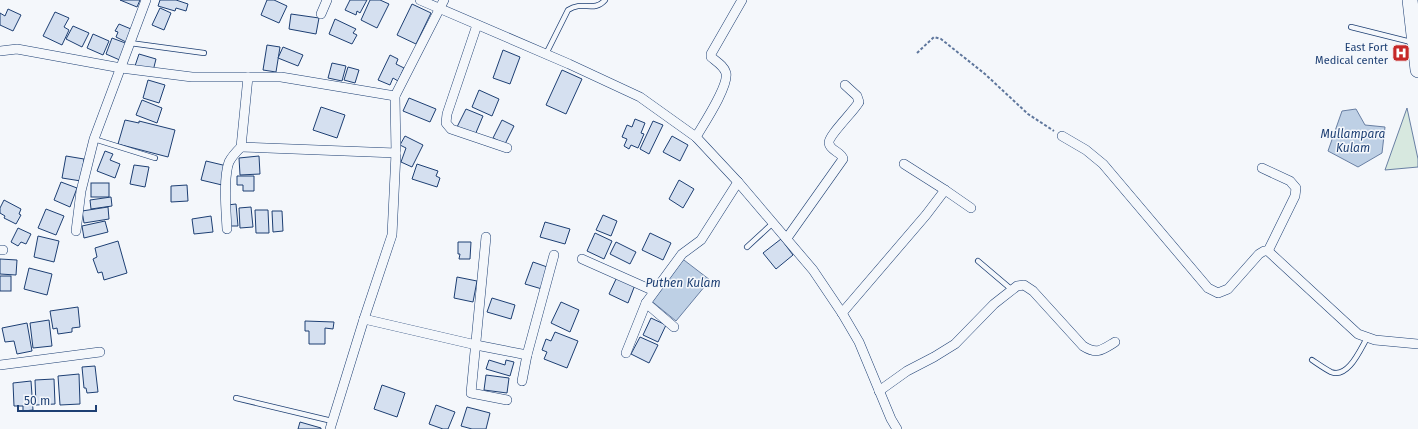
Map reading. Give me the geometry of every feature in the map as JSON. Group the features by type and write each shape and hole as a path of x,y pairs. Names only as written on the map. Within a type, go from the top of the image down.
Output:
{"main road":[{"path":"1410,0 1418,70"}],"street":[{"path":"76,231 81,191 94,139 146,0"},
{"path":"321,14 327,0"},
{"path":"420,0 440,10 546,54 640,97 696,137 738,182 813,270 842,313 859,342 879,392 897,429"},
{"path":"331,425 392,235 396,153 395,96 444,0"},
{"path":"696,137 726,84 726,74 723,67 712,57 711,54 742,0"},
{"path":"477,25 447,114 446,123 451,129 507,148"},
{"path":"0,51 17,49 121,68 192,77 281,77 395,96"},
{"path":"227,229 226,182 229,164 233,155 240,147 248,77"},
{"path":"787,238 843,160 842,155 829,144 830,140 856,108 859,102 857,96 845,85"},
{"path":"1062,136 1086,150 1103,164 1208,288 1218,293 1228,289 1259,254 1264,251 1268,251"},
{"path":"240,147 396,153"},
{"path":"904,164 970,208"},
{"path":"1262,168 1290,181 1296,188 1294,196 1268,251"},
{"path":"626,353 646,303 682,254 701,240 738,182"},
{"path":"842,313 926,215 945,190"},
{"path":"486,237 471,393 507,400"},
{"path":"1268,251 1358,334 1368,338 1418,344"},
{"path":"522,381 527,356 554,255"},
{"path":"582,259 654,291"},
{"path":"879,392 907,371 955,344 1011,289 1017,286 1024,285 1033,291 1083,346 1091,351 1102,350 1115,342"},
{"path":"646,303 674,327"},
{"path":"364,319 527,356"},
{"path":"0,365 100,352"}],"lane":[{"path":"546,54 568,10 573,4 580,1 596,5 603,3 605,0"},
{"path":"1351,26 1414,43"},
{"path":"130,43 204,53"},
{"path":"94,139 155,158"},
{"path":"747,248 773,223"},
{"path":"978,261 1011,289"},
{"path":"1312,360 1332,373 1341,374 1349,368 1368,338"},
{"path":"236,398 331,425"}],"path":[{"path":"918,54 934,37 941,39 985,74 1028,114 1062,136"}],"shaded area":[{"path":"1407,108 1418,159 1418,167 1385,170"}],"water":[{"name":"Mullampara Kulam","path":"1356,109 1365,125 1385,127 1382,153 1358,167 1328,151 1342,111"},
{"name":"Puthen Kulam","path":"680,257 710,280 676,321 649,299"}],"building":[{"path":"120,0 140,0 137,7"},
{"path":"160,0 176,0 188,4 186,11 176,8 175,11 158,6"},
{"path":"267,0 274,0 287,6 279,23 261,15"},
{"path":"350,0 367,0 360,13 357,11 356,15 345,10"},
{"path":"370,0 380,0 389,4 377,28 361,20"},
{"path":"412,4 431,13 416,44 397,35"},
{"path":"160,8 171,13 164,30 152,25"},
{"path":"8,9 21,15 13,31 0,25 0,13 5,16"},
{"path":"55,12 69,18 64,27 69,30 62,45 43,36"},
{"path":"291,14 319,18 316,34 289,29"},
{"path":"335,19 356,29 353,33 357,35 352,44 329,34"},
{"path":"119,24 131,29 126,42 116,37 118,32 115,31"},
{"path":"73,26 89,33 82,47 66,39"},
{"path":"93,34 109,41 103,55 87,48"},
{"path":"112,38 128,44 122,61 106,54"},
{"path":"267,45 280,47 276,72 263,70"},
{"path":"283,47 303,55 298,66 278,58"},
{"path":"503,50 520,57 510,84 493,78"},
{"path":"139,54 156,59 153,71 135,66"},
{"path":"390,55 398,59 396,64 404,68 398,81 393,78 390,85 378,80"},
{"path":"332,63 346,66 342,81 328,78"},
{"path":"348,67 359,70 355,83 344,80"},
{"path":"562,70 582,79 566,114 546,105"},
{"path":"148,80 165,85 159,103 143,98"},
{"path":"479,90 499,99 492,116 472,107"},
{"path":"409,98 436,109 430,122 403,111"},
{"path":"142,100 162,108 157,123 136,115"},
{"path":"321,107 345,115 337,138 313,130"},
{"path":"466,109 483,116 475,135 457,127"},
{"path":"635,119 645,123 641,133 644,134 638,148 631,145 629,149 624,146 627,139 622,137 627,125 632,127"},
{"path":"125,120 139,123 139,121 175,130 168,157 118,144"},
{"path":"502,120 514,126 505,144 493,138"},
{"path":"653,121 663,125 649,154 640,149"},
{"path":"405,136 423,145 412,167 401,162 406,148 400,145"},
{"path":"672,136 688,145 680,161 663,152"},
{"path":"105,151 113,154 110,160 120,164 115,178 97,171"},
{"path":"66,156 84,159 81,181 62,178"},
{"path":"259,156 260,174 240,175 239,158"},
{"path":"206,161 227,166 222,185 201,180"},
{"path":"417,164 438,171 436,176 440,178 437,187 412,179"},
{"path":"134,165 149,167 145,187 130,184"},
{"path":"237,176 254,176 254,191 243,191 243,185 237,185"},
{"path":"679,180 694,189 683,208 669,199"},
{"path":"61,182 77,188 70,207 54,200"},
{"path":"91,183 109,183 109,197 91,197"},
{"path":"187,185 188,201 171,202 171,186"},
{"path":"111,197 112,206 91,209 90,200"},
{"path":"4,200 21,209 19,214 21,215 16,224 4,218 5,216 0,213 0,208"},
{"path":"236,204 238,226 229,226 227,205"},
{"path":"108,207 109,219 84,223 82,211"},
{"path":"251,207 253,227 240,228 239,208"},
{"path":"46,209 64,216 56,235 38,228"},
{"path":"255,210 268,210 269,233 256,233"},
{"path":"272,211 282,211 283,231 273,232"},
{"path":"603,215 617,221 611,236 596,230"},
{"path":"211,216 213,232 194,234 192,219"},
{"path":"105,221 108,232 84,238 82,226"},
{"path":"545,222 570,229 565,244 540,237"},
{"path":"18,228 31,234 26,244 21,242 18,246 11,242"},
{"path":"595,233 612,241 604,259 587,251"},
{"path":"650,233 671,243 663,260 642,250"},
{"path":"38,236 59,241 54,262 34,257"},
{"path":"781,239 793,255 776,269 763,253"},
{"path":"118,241 127,273 104,280 102,272 98,273 93,259 97,257 95,248"},
{"path":"458,242 471,242 470,259 459,259 460,254 458,254"},
{"path":"616,242 636,252 630,264 610,254"},
{"path":"0,259 17,260 16,275 0,274"},
{"path":"533,262 550,268 542,289 525,284"},
{"path":"29,268 52,274 47,295 24,289"},
{"path":"0,276 11,276 11,291 0,291"},
{"path":"457,277 477,281 473,302 454,298"},
{"path":"617,277 635,285 628,303 609,294"},
{"path":"492,298 515,305 511,319 487,312"},
{"path":"561,302 579,310 570,332 551,323"},
{"path":"78,307 80,327 72,328 72,332 58,334 57,328 53,329 50,311"},
{"path":"651,318 666,325 658,342 643,335"},
{"path":"49,320 52,346 33,348 30,323"},
{"path":"305,321 334,322 333,329 325,328 325,344 309,344 309,331 305,331"},
{"path":"27,323 32,351 17,354 14,341 5,342 2,328"},
{"path":"555,332 578,341 567,368 544,359 547,352 542,350 546,339 551,341"},
{"path":"640,337 658,345 649,363 631,354"},
{"path":"489,360 505,365 506,360 514,362 510,376 486,369"},
{"path":"95,366 98,392 87,393 86,388 84,388 82,367"},
{"path":"79,374 80,404 60,405 58,376"},
{"path":"486,375 509,378 507,393 484,390"},
{"path":"54,379 55,404 36,405 35,380"},
{"path":"31,381 33,410 23,411 23,406 14,406 13,383"},
{"path":"382,385 405,393 397,417 374,409"},
{"path":"436,405 455,412 448,429 443,429 429,424"},
{"path":"467,407 490,413 486,429 472,429 461,426"},
{"path":"300,422 321,428 321,429 298,429"}],"place":[{"name":"East Fort Medical center","path":"1401,53"}]}
